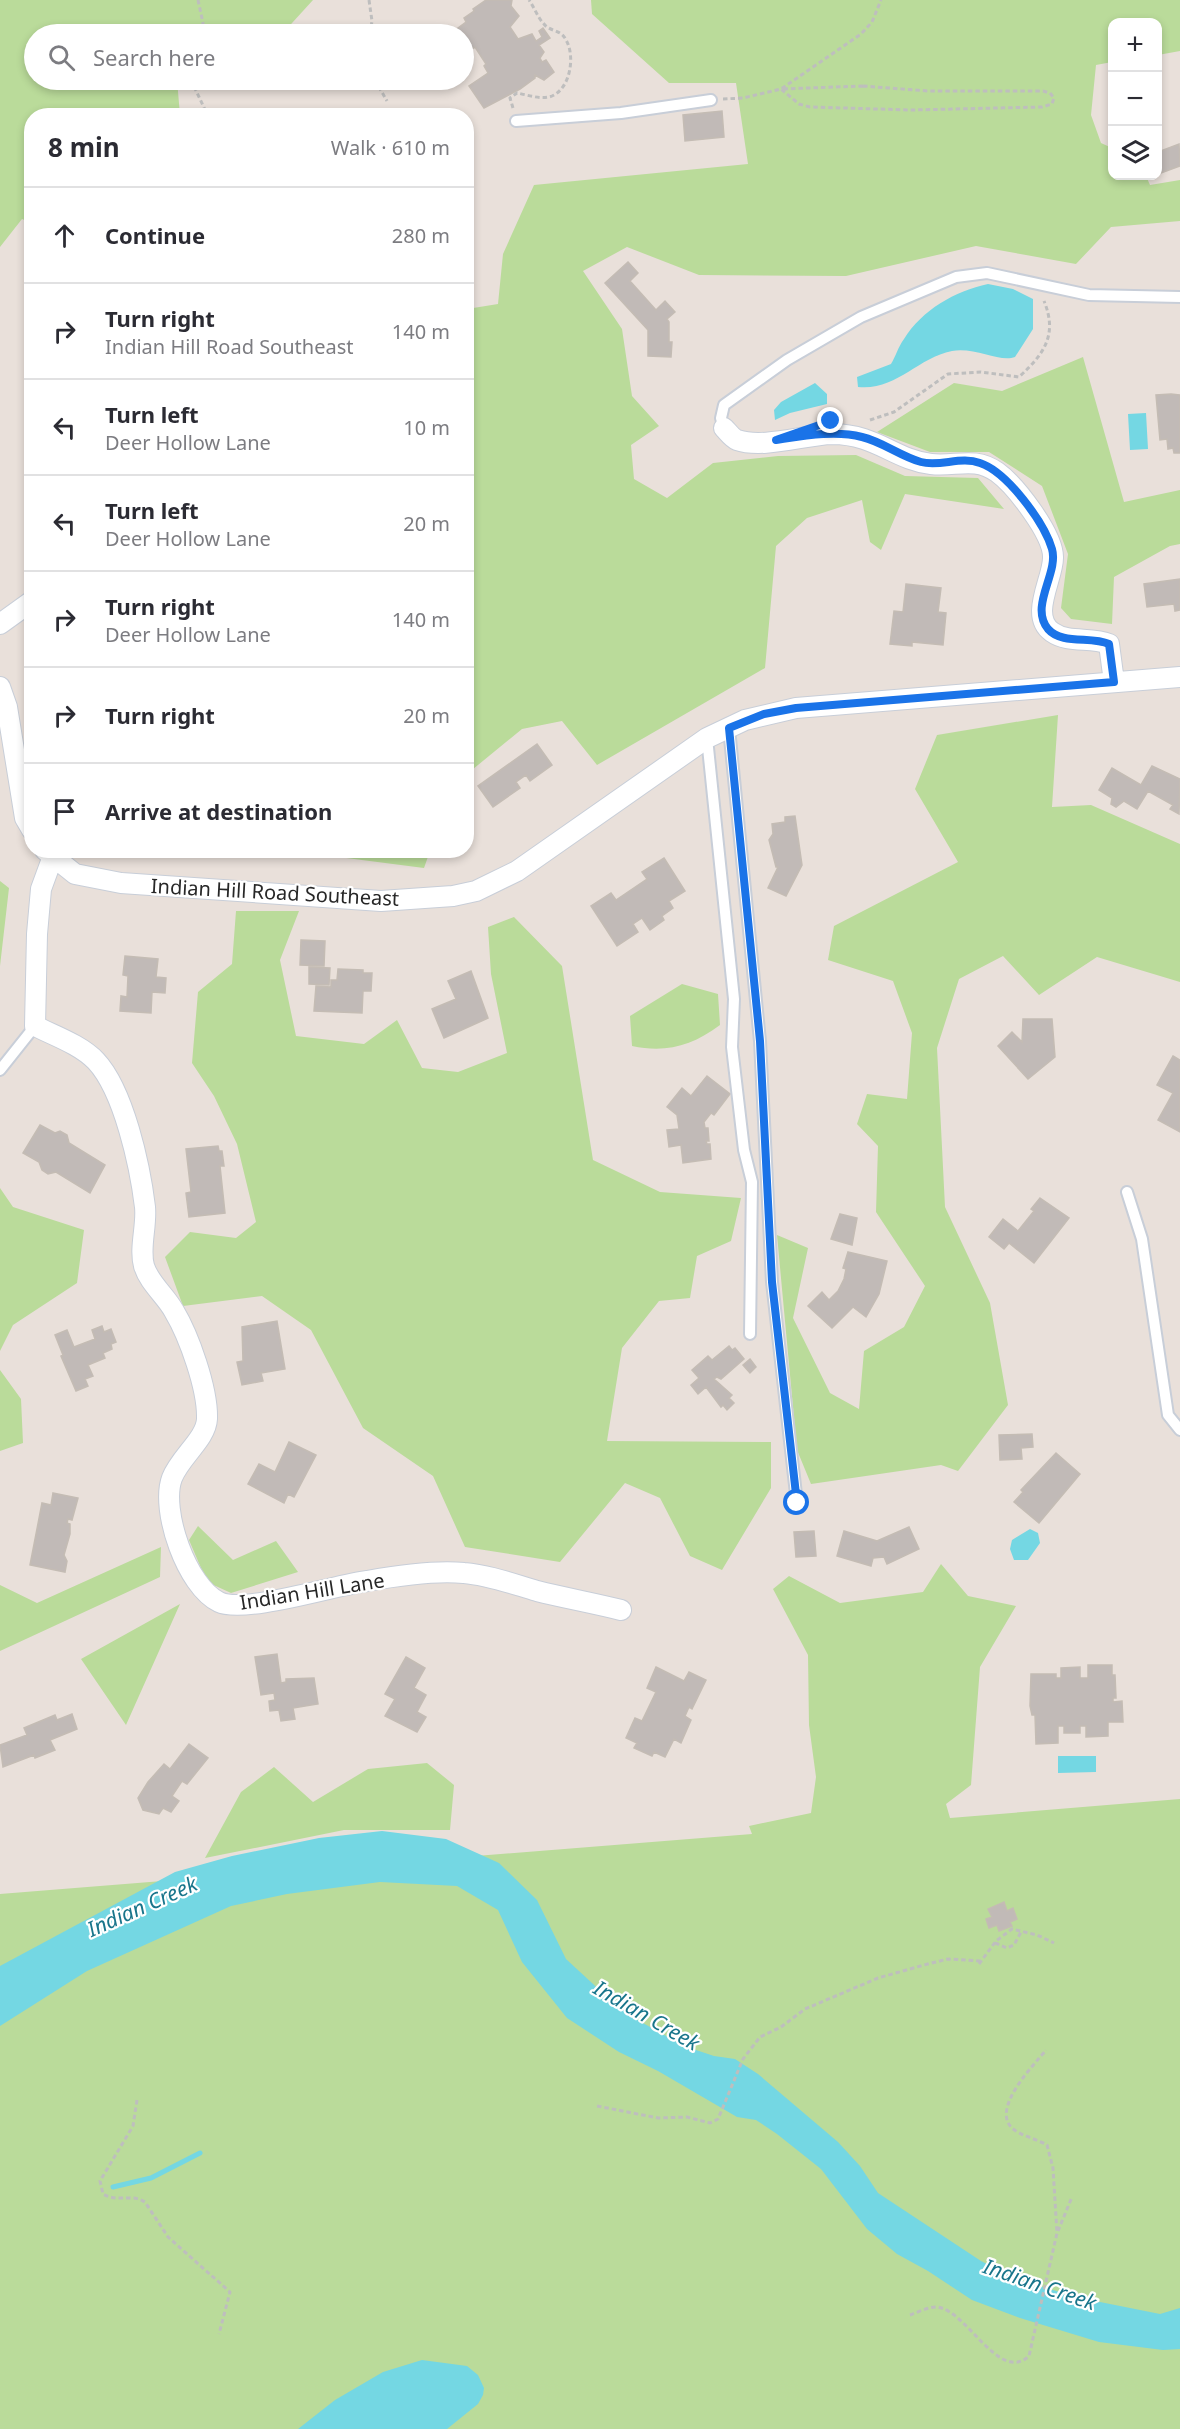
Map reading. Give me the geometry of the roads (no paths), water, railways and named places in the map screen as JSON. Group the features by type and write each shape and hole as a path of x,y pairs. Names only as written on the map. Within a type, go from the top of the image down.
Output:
{"street":[{"path":"724,428 735,440 754,444 823,435 861,436 918,461 933,465 979,462 997,472 1008,482 1041,525 1052,550 1053,559 1044,594 1042,614 1046,624 1054,633 1070,639 1099,640 1109,644 1114,682"},
{"path":"0,624 24,607"},
{"name":"Indian Hill Road Southeast","path":"53,858 75,874 121,883 381,901 453,896 476,891 517,871 707,738 754,717 796,708 1180,676"},
{"path":"0,687 7,707 24,813"},
{"path":"35,1026 37,934 41,889 48,858"},
{"name":"Indian Hill Lane","path":"35,1026 95,1059 112,1083 128,1124 145,1208 143,1263 147,1273 174,1310 192,1352 207,1419 202,1435 181,1459 168,1489 169,1505 186,1563 201,1590 222,1604 239,1604 297,1596 368,1580 461,1572 621,1610"}],"lane":[{"path":"516,121 621,113 711,100"},
{"path":"724,428 720,418 724,405 736,394 786,360 861,317 972,273 987,273 1089,296 1180,297"},
{"path":"729,728 760,1041 772,1282 797,1503"},
{"path":"707,738 734,999 732,1047 744,1150 752,1182 750,1334"},
{"path":"0,1070 35,1026"},
{"path":"1127,1192 1142,1239 1168,1415 1180,1430"}],"water":[{"path":"988,284 1013,289 1033,299 1033,329 1015,357 1002,358 970,351 952,351 928,360 884,384 858,387 857,377 891,364 911,329 940,303 963,291"},
{"path":"815,383 827,394 827,404 790,413 775,420 774,410 781,402"},
{"path":"1146,413 1148,449 1130,450 1128,414"},
{"path":"1030,1529 1038,1533 1040,1543 1028,1560 1014,1560 1010,1549 1012,1540"},
{"path":"1058,1756 1096,1756 1096,1772 1058,1773"},
{"name":"Indian Creek","path":"382,1831 446,1839 499,1863 537,1900 566,1959 605,1995 634,2018 684,2046 714,2056 735,2059 758,2074 838,2142 860,2166 878,2193 981,2261 1019,2280 1080,2298 1160,2314 1180,2308 1180,2349 1163,2350 1099,2342 1020,2318 972,2300 897,2254 867,2229 821,2169 777,2134 756,2120 737,2117 658,2071 619,2052 567,2018 522,1962 498,1910 457,1886 380,1882 287,1894 231,1906 87,1971 0,2026 0,1966 175,1872 232,1856 319,1838"},
{"path":"422,2360 467,2366 478,2375 484,2388 478,2404 447,2429 298,2429 335,2400 383,2372"}],"waterway":[{"path":"113,2187 151,2178 200,2153"}]}
